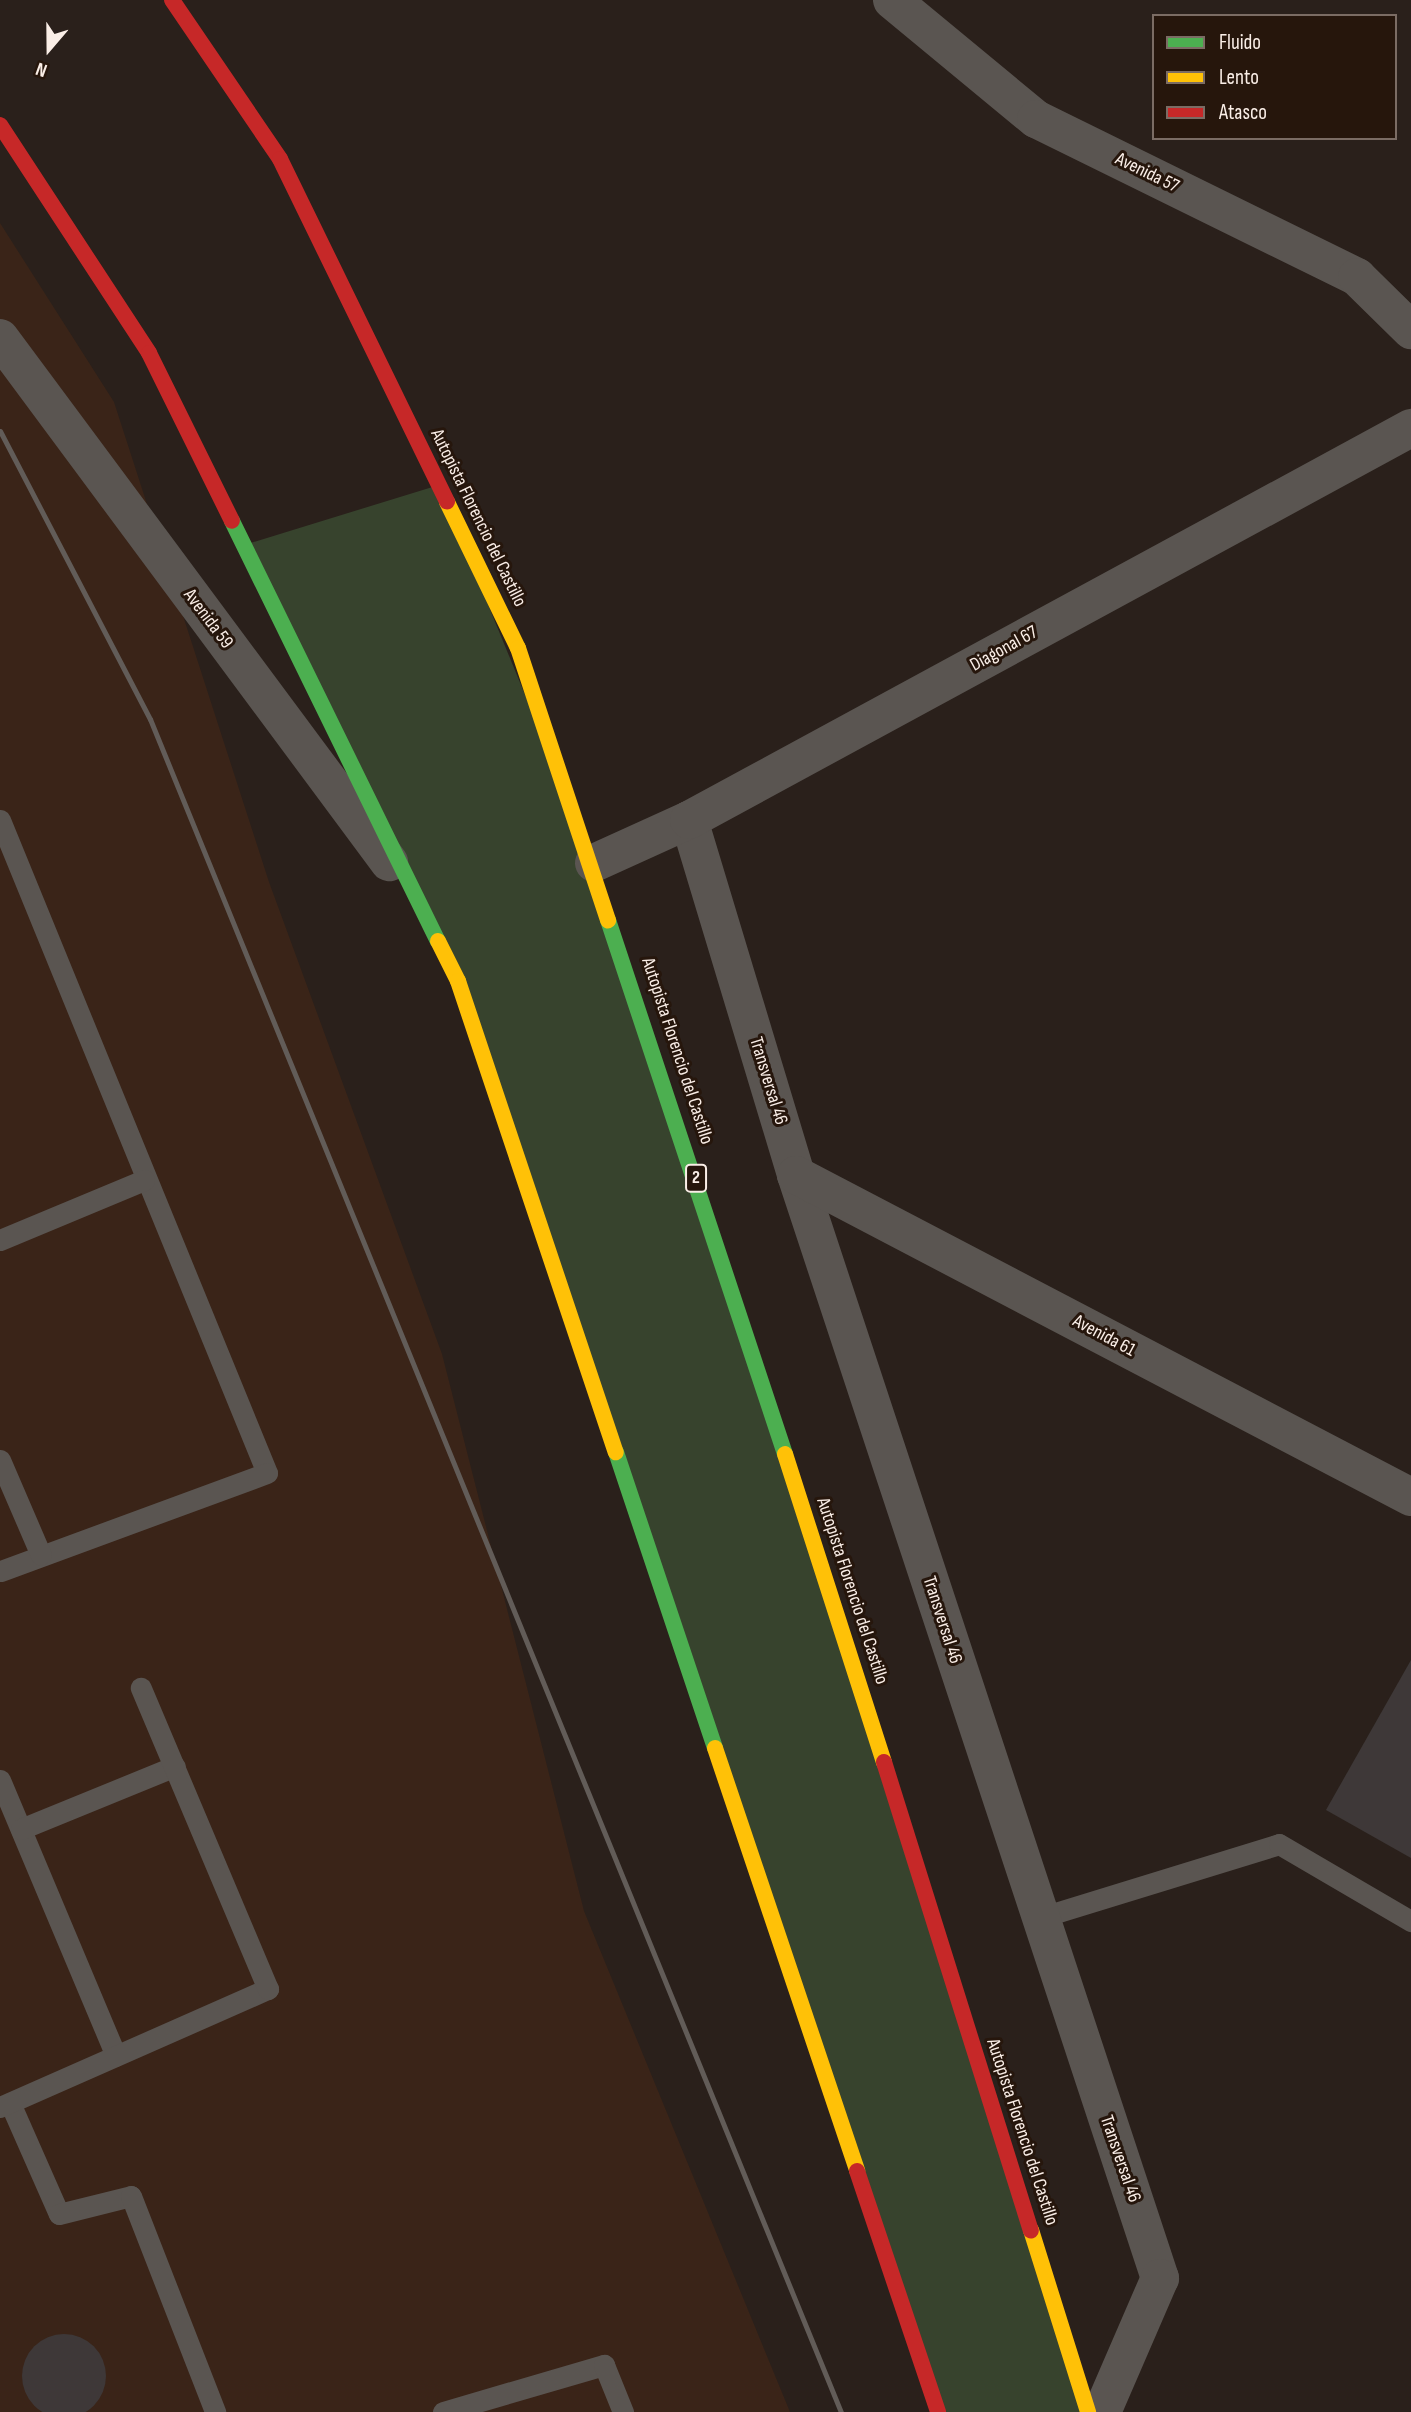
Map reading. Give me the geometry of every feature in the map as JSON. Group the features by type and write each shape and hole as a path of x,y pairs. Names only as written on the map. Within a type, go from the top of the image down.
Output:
{"highway":[{"name":"Autopista Florencio del Castillo","path":"172,0 280,159 518,648 594,863 1088,2412"},
{"path":"0,125 149,353 458,981 938,2412"}],"street":[{"name":"Avenida 57","path":"892,0 1036,119 1357,277 1411,330"},
{"name":"Avenida 59","path":"0,338 416,900"},
{"name":"Diagonal 67","path":"594,863 690,820 1411,428"},
{"name":"Transversal 46","path":"690,820 796,1175 1039,1919 1160,2278 1102,2412"},
{"name":"Avenida 61","path":"796,1175 1411,1497"}],"lane":[{"path":"0,820 144,1180 267,1473 0,1572"},
{"path":"0,1240 144,1180"},
{"path":"0,1460 41,1555"},
{"path":"142,1688 268,1989 5,2105 59,2214 131,2196 215,2412"},
{"path":"21,1829 175,1766"},
{"path":"0,1780 116,2056"},
{"path":"1039,1919 1279,1844 1411,1921"},
{"path":"443,2412 604,2365 624,2412"}],"shaded area":[{"path":"0,223 114,402 269,882 442,1354 584,1911 790,2412 0,2412"}],"green space":[{"path":"439,485 594,863 1086,2412 938,2412 458,981 244,545"}],"building":[{"path":"1411,1660 1411,1858 1326,1810"},
{"path":"56,2335 72,2335 87,2341 99,2353 105,2368 103,2392 94,2406 84,2413 44,2413 34,2406 23,2384 23,2368 29,2353 41,2341"}],"railway":[{"path":"0,431 150,719 841,2412"}],"traffic: fast":[{"path":"232,521 438,941"},
{"path":"608,920 785,1454"},
{"path":"616,1452 715,1748"}],"traffic: slow":[{"path":"447,502 518,648 608,920"},
{"path":"438,941 458,981 616,1452"},
{"path":"785,1454 884,1762"},
{"path":"715,1748 857,2171"},
{"path":"1031,2230 1088,2412"}],"traffic: jam":[{"path":"172,0 280,159 447,502"},
{"path":"0,125 149,353 232,521"},
{"path":"884,1762 1031,2230"},
{"path":"857,2171 938,2412"}]}
